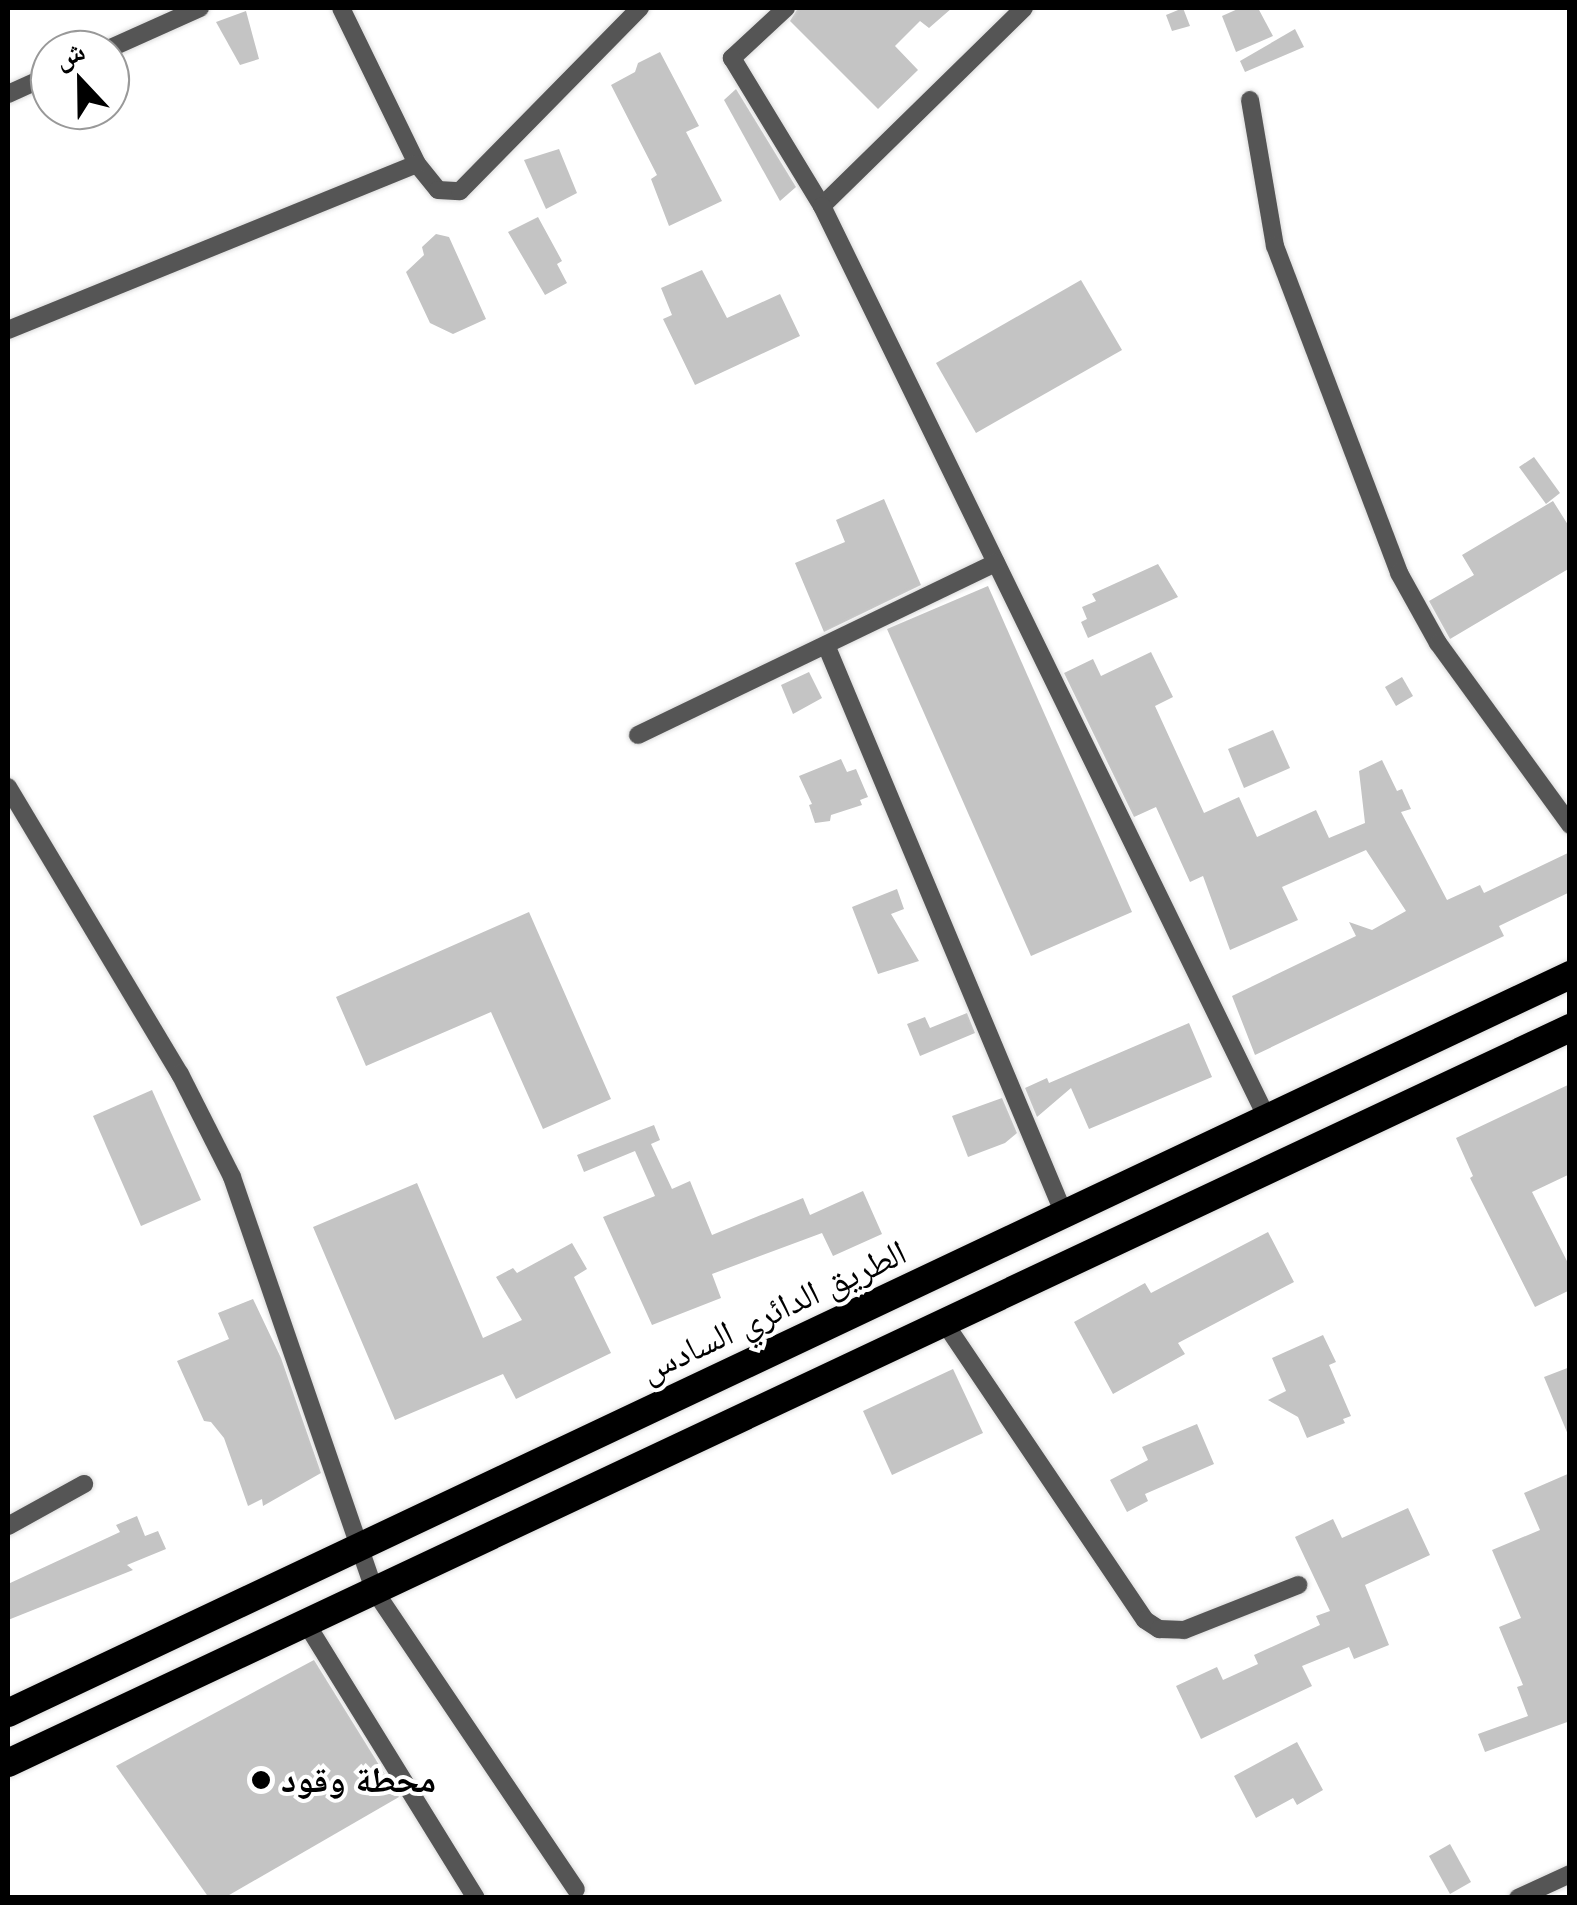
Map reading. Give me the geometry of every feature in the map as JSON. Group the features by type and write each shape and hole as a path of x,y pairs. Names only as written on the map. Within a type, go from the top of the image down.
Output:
{"highway":[{"name":"الطريق الدائري السادس","path":"8,1713 1570,975"},
{"path":"8,1763 1570,1028"}],"street":[{"path":"130,39 200,8"},
{"path":"341,8 417,164 438,190 460,192 640,8"},
{"path":"786,8 732,58 822,206 1267,1118"},
{"path":"822,206 1024,8"},
{"path":"1250,100 1275,246 1398,573 1438,643 1570,825"},
{"path":"8,330 417,164"},
{"path":"638,736 996,563"},
{"path":"826,645 1064,1214"},
{"path":"8,787 180,1074 232,1177 374,1590 576,1889"},
{"path":"944,1322 1145,1620 1159,1628 1184,1630 1298,1585"},
{"path":"8,1526 84,1484"},
{"path":"306,1623 476,1898"},
{"path":"1518,1898 1570,1874"}],"building":[{"path":"798,8 952,8 929,28 920,21 895,46 918,70 878,109 790,21"},
{"path":"1183,8 1190,26 1172,31 1166,15"},
{"path":"1240,8 1258,8 1273,36 1236,52 1222,16"},
{"path":"246,11 259,59 240,65 216,22"},
{"path":"1295,29 1304,47 1245,72 1240,61"},
{"path":"660,52 699,126 686,132 722,201 669,226 651,179 657,175 611,85 635,72 638,63"},
{"path":"736,89 796,187 780,201 724,100"},
{"path":"559,149 577,193 546,209 524,160"},
{"path":"538,217 562,261 557,264 567,283 545,295 508,232"},
{"path":"436,234 449,237 486,319 453,334 430,323 406,272 424,255 422,247"},
{"path":"702,270 727,318 780,294 800,336 695,385 663,319 672,315 661,288"},
{"path":"1081,280 1122,350 976,433 936,363"},
{"path":"1534,457 1560,493 1546,504 1519,467"},
{"path":"884,499 921,585 824,632 795,563 845,542 836,520"},
{"path":"1553,501 1570,528 1570,568 1450,639 1429,601 1474,575 1462,555"},
{"path":"1158,564 1178,597 1088,638 1081,622 1087,619 1082,607 1096,601 1092,594"},
{"path":"988,586 1132,912 1031,956 887,629"},
{"path":"1151,652 1173,697 1155,706 1204,813 1239,797 1257,837 1316,810 1329,838 1365,823 1359,771 1382,760 1397,791 1402,789 1411,809 1401,812 1447,900 1480,885 1484,893 1570,852 1570,892 1499,926 1504,936 1255,1055 1232,996 1356,936 1349,922 1372,930 1406,911 1366,850 1282,887 1298,920 1230,950 1203,876 1190,882 1156,807 1134,817 1064,673 1093,659 1101,676"},
{"path":"809,672 822,698 793,714 781,685"},
{"path":"1402,677 1413,696 1396,706 1385,687"},
{"path":"1273,730 1290,768 1244,788 1228,749"},
{"path":"841,759 847,772 856,769 868,797 860,800 862,805 831,815 830,821 815,823 809,805 812,804 799,776"},
{"path":"897,889 904,909 891,914 919,961 878,974 852,907"},
{"path":"529,912 611,1099 543,1129 491,1012 366,1066 336,997"},
{"path":"967,1013 975,1033 920,1056 907,1024 925,1017 930,1028"},
{"path":"1189,1023 1212,1077 1089,1129 1071,1088 1037,1117 1025,1088 1047,1078 1049,1083"},
{"path":"1570,1084 1570,1174 1532,1192 1570,1267 1570,1290 1535,1307 1470,1178 1473,1176 1456,1138"},
{"path":"152,1090 201,1200 141,1226 93,1116"},
{"path":"1002,1098 1017,1133 1005,1143 968,1157 952,1116"},
{"path":"654,1125 660,1140 651,1144 672,1189 690,1181 712,1235 803,1198 810,1215 863,1191 882,1234 833,1256 822,1233 712,1274 721,1298 652,1325 603,1217 655,1196 635,1151 584,1172 577,1155"},
{"path":"417,1183 483,1338 522,1320 496,1277 513,1268 517,1273 572,1243 587,1269 574,1277 611,1353 516,1399 503,1374 395,1420 313,1227"},
{"path":"1268,1232 1294,1282 1178,1343 1185,1354 1113,1394 1074,1322 1145,1283 1151,1293"},
{"path":"253,1299 281,1358 321,1473 263,1506 262,1499 248,1506 224,1438 211,1422 204,1421 177,1361 229,1339 218,1313"},
{"path":"1323,1335 1336,1362 1329,1365 1351,1416 1343,1419 1345,1423 1307,1438 1298,1417 1268,1400 1286,1391 1272,1358"},
{"path":"1570,1367 1570,1437 1569,1437 1544,1377"},
{"path":"953,1369 983,1433 892,1475 863,1411"},
{"path":"1197,1424 1214,1464 1145,1494 1148,1501 1127,1512 1110,1480 1148,1460 1142,1447"},
{"path":"1570,1473 1570,1721 1485,1752 1478,1734 1528,1716 1517,1687 1523,1685 1499,1627 1521,1618 1492,1550 1540,1530 1524,1493"},
{"path":"1408,1508 1430,1555 1365,1585 1389,1645 1354,1659 1349,1647 1302,1666 1312,1686 1201,1739 1176,1686 1217,1667 1223,1680 1258,1664 1254,1655 1320,1625 1316,1616 1330,1611 1295,1537 1333,1519 1342,1538"},
{"path":"137,1516 145,1536 158,1531 166,1549 127,1565 133,1570 8,1620 8,1584 120,1532 116,1525"},
{"name":"محطة وقود","path":"314,1660 399,1797 224,1898 209,1898 116,1766"},
{"path":"1297,1742 1323,1790 1297,1805 1293,1798 1256,1818 1234,1776"},
{"path":"1450,1844 1471,1882 1450,1894 1429,1856"}],"place":[{"name":"محطة وقود","path":"261,1780"}]}
